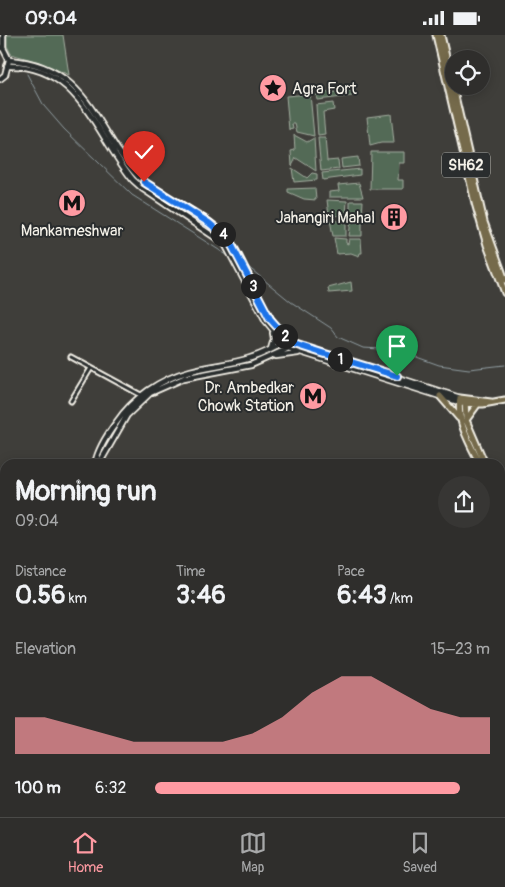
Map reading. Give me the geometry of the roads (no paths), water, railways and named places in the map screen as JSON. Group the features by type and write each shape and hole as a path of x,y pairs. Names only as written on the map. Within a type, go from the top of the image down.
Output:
{"main road":[{"path":"3,35 1,48 9,59 41,66 75,85 137,180 209,223 229,240 272,330 288,348 440,396 477,405 491,402"},
{"name":"SH62","path":"436,35 475,203 487,245 505,293"},
{"name":"SH62","path":"442,35 484,222 505,280"},
{"path":"0,79 5,75 9,59"},
{"path":"7,66 35,68 55,77 72,89 137,180 221,240 233,251"},
{"path":"206,229 209,223"},
{"path":"252,290 270,319 294,344 462,401 505,401"},
{"path":"270,350 274,339 272,330"},
{"path":"97,459 109,432 132,402 141,395 187,372 248,360 288,339"},
{"path":"102,459 126,415 150,393 184,378 242,367 268,358 294,344"},
{"path":"268,358 299,353"},
{"path":"440,396 463,420 482,459"},
{"path":"462,401 463,420 478,459"},
{"path":"463,420 477,405"}],"street":[{"path":"71,357 141,395"},
{"path":"72,401 91,368"}],"waterway":[{"path":"27,74 44,106 64,129 132,195 230,257"},
{"path":"247,266 291,302 331,328 338,337 363,348 397,350 439,365 469,369 505,365"}],"place":[{"name":"Agra Fort","path":"273,88"},
{"name":"Mankameshwar","path":"72,203"},
{"name":"Jahangiri Mahal","path":"394,217"},
{"name":"Dr. Ambedkar Chowk Station","path":"313,396"}]}
